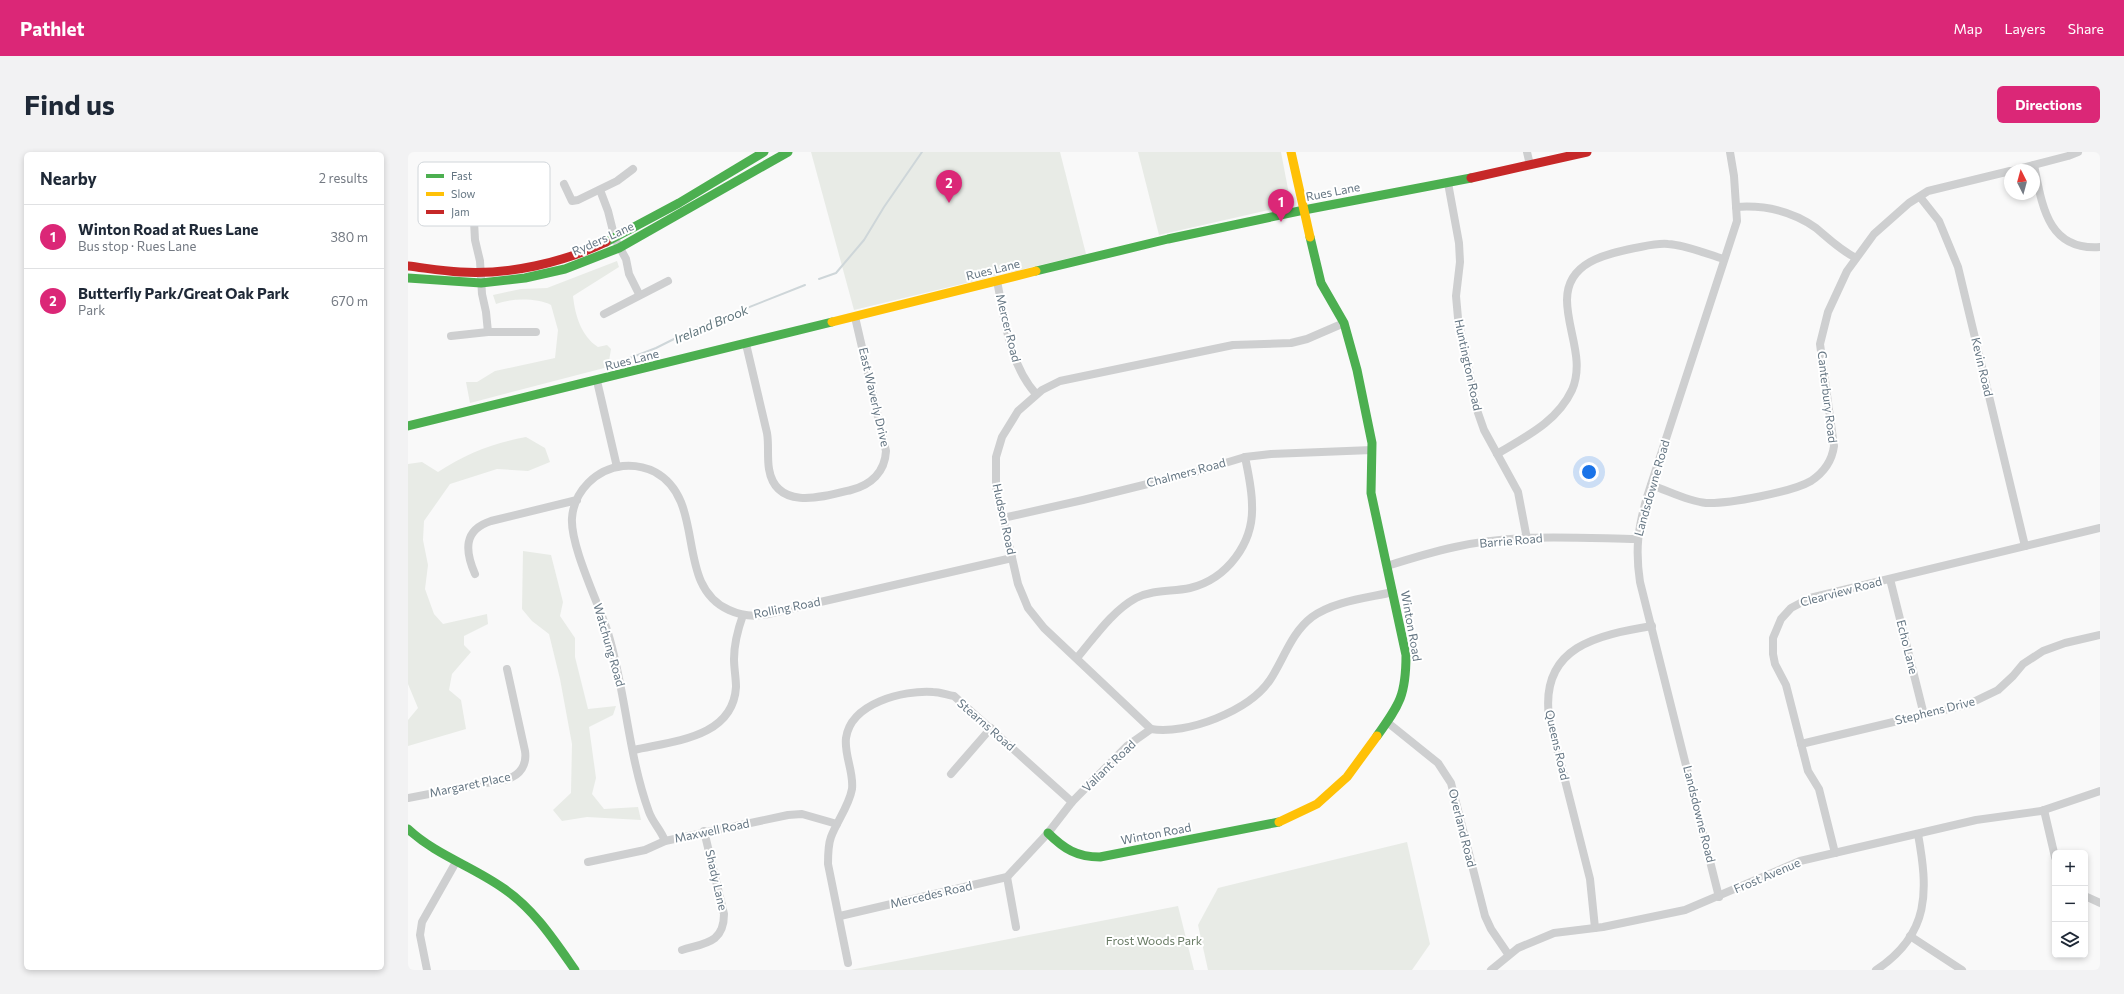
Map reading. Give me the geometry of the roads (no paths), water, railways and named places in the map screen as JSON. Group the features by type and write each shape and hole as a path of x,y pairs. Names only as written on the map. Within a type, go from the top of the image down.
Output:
{"street":[{"name":"Ryders Lane","path":"408,266 429,270 481,273 519,269 560,260 617,244 764,152"},
{"name":"Ryders Lane","path":"408,278 481,283 546,275 586,262 788,152"},
{"name":"Winton Road","path":"1048,833 1070,853 1082,857 1100,857 1279,822 1311,808 1338,787 1387,722 1400,700 1407,673 1406,655 1371,494 1372,450 1370,427 1357,370 1344,323 1321,283 1291,152"},
{"path":"1527,152 1530,165"},
{"name":"Rues Lane","path":"408,426 597,381 1168,239 1587,152"},
{"name":"Landsdowne Road","path":"1719,897 1640,582 1637,558 1637,539 1651,485 1736,221 1734,176 1730,152"},
{"path":"2038,164 2078,152"},
{"path":"564,184 572,201 578,200 600,190 633,169"},
{"name":"Canterbury Road","path":"1651,485 1691,500 1706,503 1727,502 1801,484 1811,480 1827,465 1832,456 1834,446 1820,344 1823,327 1836,291 1856,258 1874,234 1891,218 1928,191 2004,172"},
{"name":"Huntington Road","path":"1448,182 1459,243 1460,262 1456,296 1458,318 1476,410 1484,430 1518,492 1528,539"},
{"path":"600,190 608,211 617,244 626,259 629,274 639,294"},
{"path":"2040,196 2043,211 2051,226 2059,234 2074,243 2085,247 2100,247"},
{"name":"Kevin Road","path":"1920,197 1939,221 1958,267 2025,546"},
{"path":"1736,207 1759,207 1794,216 1814,227 1843,251 1856,258"},
{"path":"474,226 488,332"},
{"path":"1497,454 1535,431 1552,418 1563,406 1572,388 1576,372 1576,352 1567,299 1574,278 1584,266 1591,260 1611,253 1663,244 1669,244 1724,259"},
{"path":"604,314 639,294 668,281"},
{"name":"Mercer Road","path":"997,281 1016,364 1025,380 1036,394"},
{"name":"East Waverly Drive","path":"746,344 767,435 769,470 775,483 785,493 803,499 856,489 869,483 876,477 884,463 886,451 855,317"},
{"name":"Hudson Road","path":"1151,729 1044,628 1028,608 1018,584 995,478 999,447 1012,419 1025,403 1036,394 1051,385 1070,378 1233,345 1291,343 1307,339 1344,323"},
{"path":"451,336 488,332 536,332"},
{"path":"597,381 617,467"},
{"name":"Chalmers Road","path":"1003,518 1178,476 1245,457 1271,454 1372,450"},
{"path":"1076,658 1118,612 1130,602 1151,593 1199,585 1218,575 1233,560 1247,538 1252,513 1245,457"},
{"name":"Rolling Road","path":"617,467 634,466 646,469 657,473 670,484 682,505 696,570 704,587 721,605 743,615 768,614 1012,558"},
{"name":"Watchung Road","path":"617,467 600,473 591,480 577,500 572,516 573,534 608,633 649,813 665,841"},
{"path":"475,574 469,560 468,548 471,536 479,527 491,521 577,500"},
{"name":"Clearview Road","path":"1835,853 1819,789 1808,771 1786,685 1775,664 1773,654 1773,638 1778,624 1787,611 1805,600 2100,528"},
{"name":"Barrie Road","path":"1387,566 1456,546 1528,539 1637,539"},
{"name":"Echo Lane","path":"1890,579 1924,715"},
{"path":"1151,729 1161,731 1203,723 1231,713 1252,698 1269,682 1296,634 1311,617 1331,607 1393,592"},
{"path":"634,750 700,735 715,727 723,719 732,705 735,694 735,643 743,615"},
{"name":"Queens Road","path":"1595,928 1590,879 1549,717 1549,695 1559,667 1568,655 1579,646 1608,634 1652,626"},
{"name":"Stephens Drive","path":"1801,744 1924,715 1979,700 1998,690 2014,676 2023,664 2043,651 2065,643 2100,635"},
{"name":"Margaret Place","path":"408,798 508,779 518,774 523,768 526,762 525,751 507,669"},
{"name":"Stearns Road","path":"848,963 840,916 828,864 828,849 852,789 852,779 846,745 847,736 854,718 869,706 916,693 932,692 954,696 1072,802"},
{"name":"Overland Road","path":"1387,722 1438,763 1451,783 1485,916 1491,929 1508,954"},
{"path":"951,774 991,728"},
{"name":"Valiant Road","path":"1007,877 1048,833 1072,802 1127,746 1151,729"},
{"name":"Frost Avenue","path":"1491,970 1508,954 1529,941 1554,933 1595,928 1685,910 1719,897 1782,867 1976,820 2044,810 2100,791"},
{"path":"2044,810 2053,850"},
{"name":"Maxwell Road","path":"588,862 645,850 665,841 788,815 802,814 837,824"},
{"path":"408,829 428,846 502,888 514,897 539,922 575,970"},
{"name":"Shady Lane","path":"682,950 711,941 722,931 724,924 724,914 704,832"},
{"path":"1876,970 1896,955 1910,936 1920,915 1924,894 1924,869 1918,834"},
{"path":"427,970 420,936 422,922 456,862"},
{"path":"1007,877 1016,926"},
{"name":"Mercedes Road","path":"840,916 1007,877"},
{"path":"2088,897 2100,903"},
{"path":"1910,936 1962,970"}],"waterway":[{"name":"Ireland Brook","path":"819,279 836,273 864,240 884,207 922,152"},
{"name":"Ireland Brook","path":"617,363 656,348 694,329 805,285"}],"place":[{"name":"Butterfly Park/Great Oak Park","path":"949,203"},
{"name":"Winton Road at Rues Lane","path":"1281,222"}],"park label":[{"name":"Frost Woods Park","path":"1154,941"}]}
